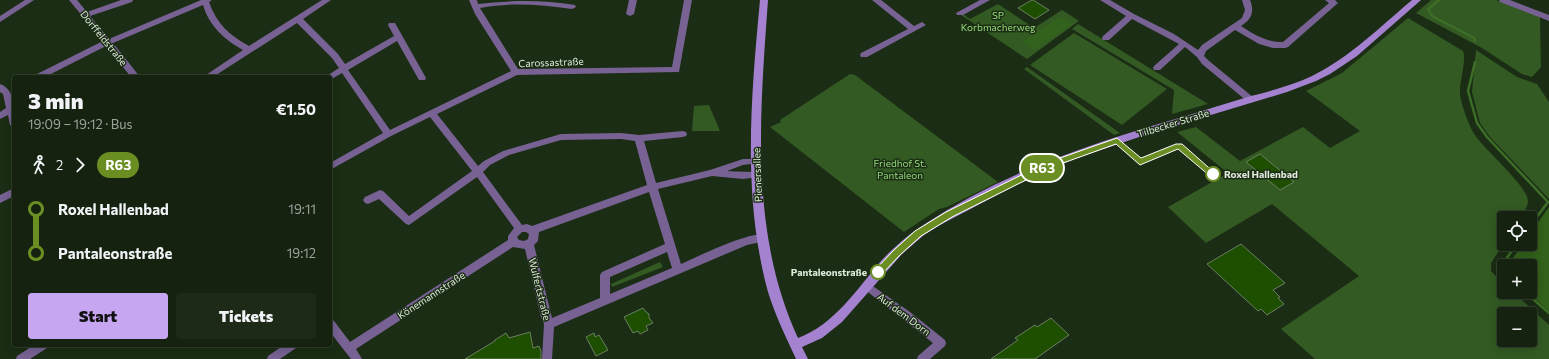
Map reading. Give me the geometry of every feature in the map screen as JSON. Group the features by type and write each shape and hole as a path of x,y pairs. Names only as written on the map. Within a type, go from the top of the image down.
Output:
{"main road":[{"name":"Pienersallee","path":"764,0 758,72 755,162 759,216 762,238 774,292 802,359"},
{"name":"Tilbecker Straße","path":"795,344 812,337 827,328 853,304 897,252 918,234 949,215 1024,176 1091,149 1251,100 1296,85 1326,72 1340,63 1417,0"}],"street":[{"path":"0,19 30,0"},
{"name":"Dorffeldstraße","path":"73,0 134,75"},
{"path":"85,14 129,0"},
{"path":"42,75 108,42 206,0 207,9 225,35 250,50"},
{"path":"630,14 633,0"},
{"path":"682,0 688,0"},
{"name":"Carossastraße","path":"332,166 388,134 516,72 676,70 688,0"},
{"path":"876,0 913,29"},
{"path":"960,13 986,0"},
{"path":"1104,0 1131,16 1147,23 1201,55 1205,62 1251,100"},
{"path":"1201,55 1202,50 1205,47 1245,20 1249,14 1250,7 1246,0"},
{"path":"1236,27 1262,42 1273,45 1285,45 1334,3 1329,0"},
{"path":"1503,0 1549,18"},
{"path":"210,75 298,20 321,1"},
{"path":"474,3 516,72"},
{"path":"474,3 558,4 572,7"},
{"path":"1106,38 1131,16"},
{"path":"298,20 334,56 388,134"},
{"path":"392,24 422,78"},
{"path":"864,55 922,25"},
{"path":"332,75 399,37"},
{"path":"1157,68 1184,44"},
{"path":"7,90 12,118"},
{"path":"0,116 10,110"},
{"path":"432,114 478,172 520,229"},
{"path":"368,200 380,194 409,220 478,172 487,163 506,153 561,137 593,136 639,138 683,134"},
{"path":"639,138 677,268"},
{"path":"532,230 535,238 529,244 519,246 513,242 513,235 520,229 527,228 532,230 653,187 710,173 743,162 755,162"},
{"path":"710,173 743,176 756,175"},
{"path":"0,199 12,193"},
{"path":"549,324 677,268 746,241 762,238"},
{"name":"Könemannstraße","path":"349,348 513,242"},
{"name":"Wulfertstraße","path":"529,244 546,317 549,324 547,359"},
{"path":"605,299 605,275 671,246"},
{"name":"Auf dem Dorn","path":"867,286 941,343 922,359"},
{"path":"332,327 357,359"},
{"path":"21,359 40,347"},
{"path":"272,359 289,347"}],"green space":[{"path":"1431,0 1496,0 1540,17 1541,67 1532,77 1522,74 1482,48 1416,13"},
{"name":"SP Korbmacherweg","path":"998,4 1034,28 1062,10 1079,21 1027,59 961,15 963,14 970,19"},
{"path":"1060,17 1072,24 1034,50 1022,42"},
{"path":"1408,18 1463,51 1464,60 1460,94 1469,124 1478,139 1521,186 1528,201 1524,211 1497,211 1497,251 1499,251 1491,263 1491,271 1497,277 1497,299 1521,299 1529,307 1497,307 1497,347 1537,347 1537,314 1549,325 1549,359 1315,359 1281,329 1359,276 1272,204 1206,243 1168,207 1228,173 1177,132 1196,127 1240,161 1303,127 1330,148 1360,131 1306,91 1342,73"},
{"path":"1078,24 1208,104 1172,114 1174,90 1072,29"},
{"path":"1074,33 1167,89 1122,125 1030,65"},
{"path":"1476,50 1517,77 1537,84 1549,102 1549,199 1490,137 1480,123 1472,92"},
{"path":"1027,67 1120,133 1114,135 1024,69"},
{"name":"Friedhof St. Pantaleon","path":"850,74 855,75 998,182 947,207 939,209 904,232 770,127 781,122 780,120"},
{"path":"709,105 720,131 692,131 694,106"},
{"path":"1549,207 1549,311 1536,299 1537,299 1537,259 1512,259 1518,251 1537,251 1537,223"},
{"path":"660,262 663,267 612,287 611,284"}],"building":[{"path":"1032,0 1049,10 1035,19 1018,8"},
{"path":"1260,154 1294,182 1280,190 1246,162"},
{"path":"1241,244 1285,283 1273,290 1284,304 1267,315 1261,309 1258,311 1207,264"},
{"path":"643,308 649,314 649,318 653,323 646,326 648,330 640,334 638,331 633,333 624,317"},
{"path":"1051,318 1069,335 1035,359 991,359 1018,340 1015,338 1035,325 1037,327"},
{"path":"530,332 533,348 539,346 541,351 541,359 465,359 506,333 509,338"},
{"path":"594,333 595,337 599,335 608,350 596,356 586,337"}],"waterway":[{"path":"1439,0 1428,9 1432,16 1474,38 1475,41"},
{"path":"1475,62 1468,91 1477,123 1487,137 1548,202 1537,217"},
{"path":"1506,259 1512,251"},
{"path":"1533,299 1549,313"}],"bus line":[{"name":"R63","path":"878,272 897,252 933,223 1024,176 1091,149 1117,141 1140,162 1179,146 1213,174"}],"place":[{"name":"Roxel Hallenbad","path":"1213,174"},
{"name":"Pantaleonstraße","path":"878,272"}]}
